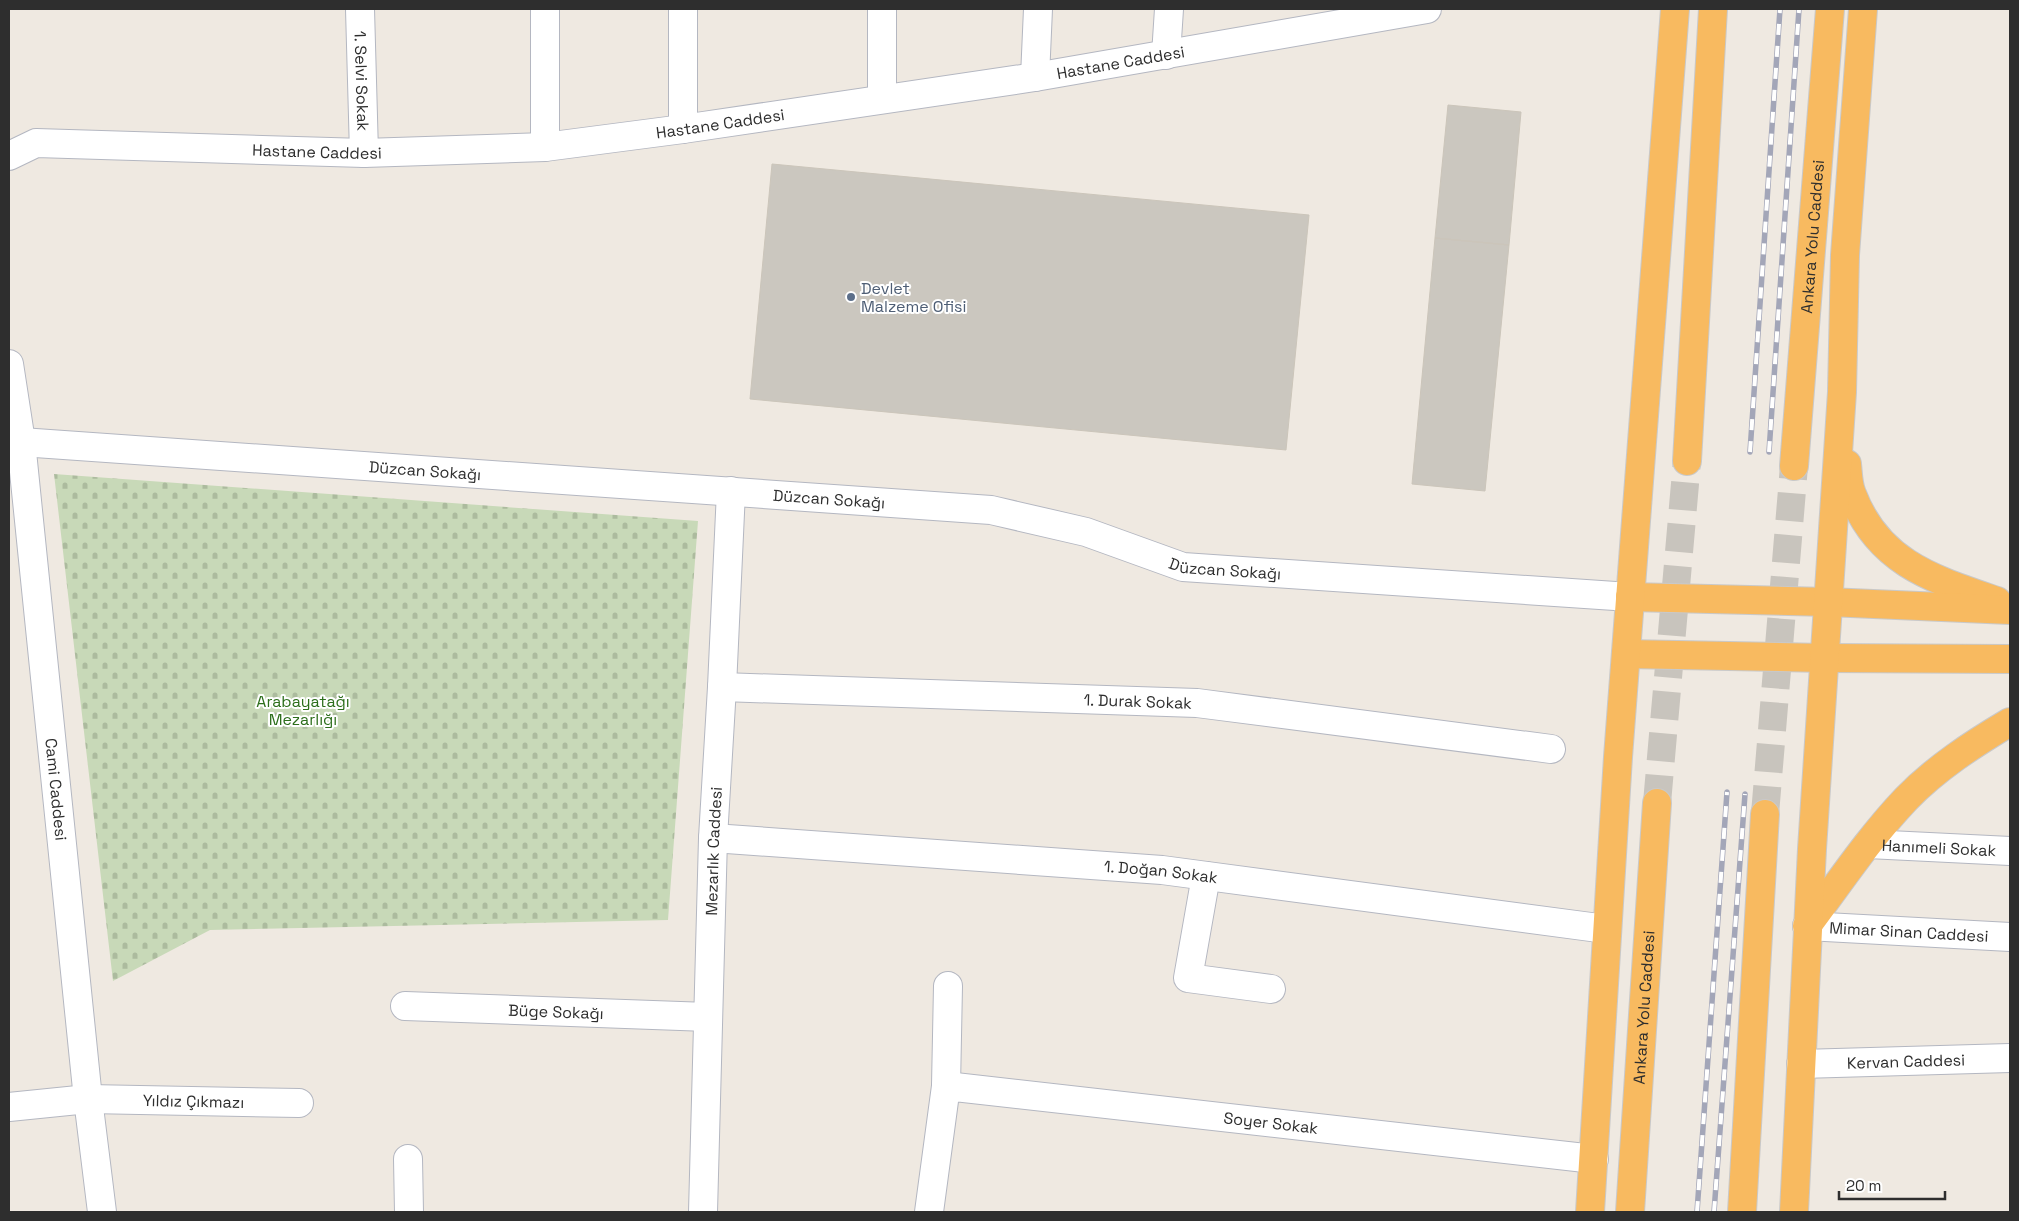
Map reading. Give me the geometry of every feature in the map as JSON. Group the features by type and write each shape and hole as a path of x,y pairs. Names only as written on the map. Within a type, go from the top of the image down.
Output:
{"highway":[{"path":"1590,1212 1606,929 1675,9"},
{"path":"1686,462 1713,9"},
{"name":"Ankara Yolu Caddesi","path":"1794,466 1830,9"},
{"path":"1794,1212 1807,926 1842,392 1845,255 1863,9"},
{"path":"1842,392 1845,450 1851,492 1866,524 1894,556 1937,581 2010,606"},
{"path":"1630,597 1828,602 2010,610"},
{"path":"1626,654 2010,659"},
{"path":"1807,926 1868,844 1914,793 1963,751 2010,722"},
{"name":"Ankara Yolu Caddesi","path":"1630,1212 1657,803"},
{"path":"1742,1212 1765,814"}],"street":[{"name":"1. Selvi Sokak","path":"360,9 364,153"},
{"path":"545,9 546,147"},
{"path":"683,9 683,129"},
{"path":"882,9 882,99"},
{"path":"1035,77 1038,9"},
{"path":"1166,55 1169,9"},
{"name":"Hastane Caddesi","path":"9,156 36,143 364,153 546,147 683,129 1035,77 1166,55 1337,17 1427,9"},
{"name":"Cami Caddesi","path":"9,364 21,442 88,1099 102,1212"},
{"name":"Düzcan Sokağı","path":"21,442 991,510 1086,532 1183,567 1630,597"},
{"name":"Mezarlık Caddesi","path":"703,1212 713,838 731,491"},
{"name":"1. Durak Sokak","path":"722,687 1197,703 1551,749"},
{"name":"1. Doğan Sokak","path":"713,838 1162,870 1606,929"},
{"name":"Hanımeli Sokak","path":"1868,844 2010,851"},
{"path":"1206,876 1188,978 1271,989"},
{"name":"Mimar Sinan Caddesi","path":"1807,926 2010,937"},
{"path":"929,1212 946,1086 948,986"},
{"name":"Büge Sokağı","path":"405,1006 708,1017"},
{"name":"Kervan Caddesi","path":"1801,1064 2010,1058"},
{"name":"Soyer Sokak","path":"946,1086 1594,1159"},
{"name":"Yıldız Çıkmazı","path":"9,1107 88,1099 298,1103"},
{"path":"408,1159 409,1212"}],"green space":[{"name":"Arabayatağı Mezarlığı","path":"54,474 698,521 668,920 210,930 113,981"}],"building":[{"path":"1448,105 1521,112 1509,245 1435,238"},
{"path":"772,164 1309,215 1286,450 750,399"},
{"path":"1435,238 1509,245 1485,491 1412,484"}],"tunnel":[{"path":"1657,803 1687,461"},
{"path":"1765,814 1794,466"}],"railway":[{"path":"1750,452 1780,9"},
{"path":"1769,452 1799,9"},
{"path":"1697,1212 1727,792"},
{"path":"1714,1212 1745,794"}],"place":[{"name":"Devlet Malzeme Ofisi","path":"851,297"}]}
